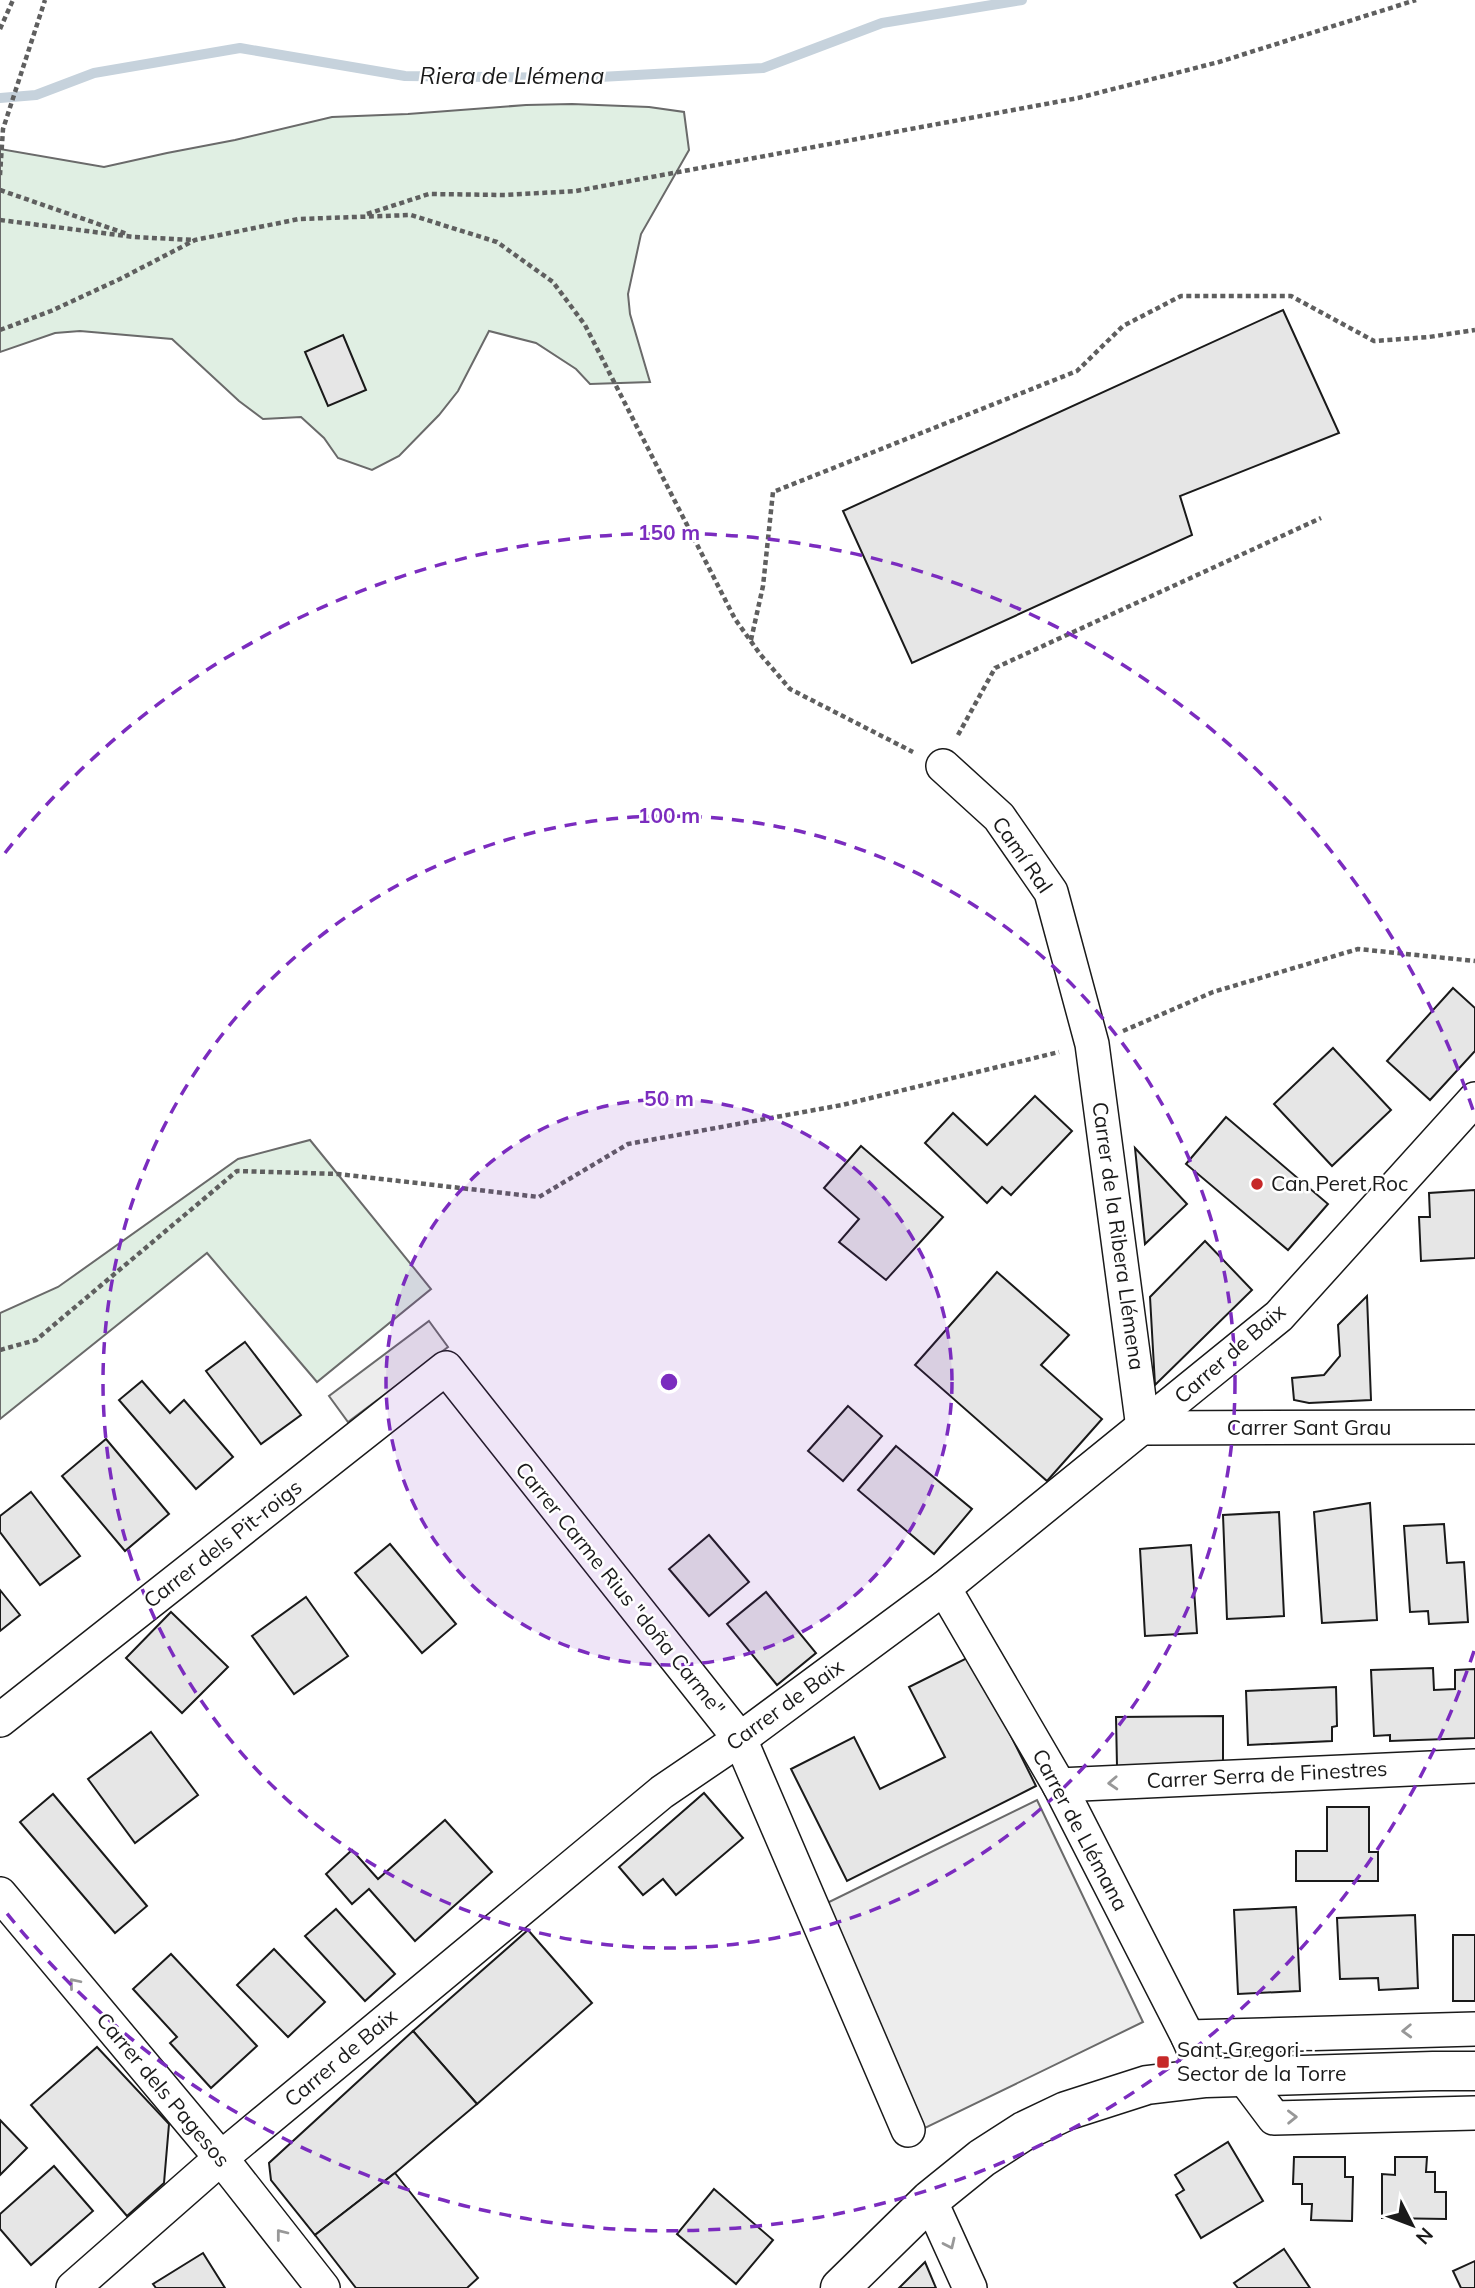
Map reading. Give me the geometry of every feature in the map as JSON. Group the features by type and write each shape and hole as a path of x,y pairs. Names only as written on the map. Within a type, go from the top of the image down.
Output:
{"main road":[{"path":"840,2288 930,2200 982,2158 1024,2132 1066,2111 1147,2085 1206,2078 1475,2071"}],"street":[{"name":"Camí Ral","path":"943,766 999,817 1051,892 1092,1044"},
{"name":"Carrer de la Ribera Llémena","path":"1092,1044 1143,1428"},
{"name":"Carrer de Baix","path":"73,2288 220,2158 662,1792 740,1739 944,1588 1279,1316 1475,1099"},
{"name":"Carrer dels Pit-roigs","path":"0,1720 446,1368"},
{"name":"Carrer Carme Rius \"doña Carme\"","path":"446,1368 740,1739 908,2130"},
{"name":"Carrer Sant Grau","path":"1143,1428 1475,1427"},
{"name":"Carrer de Llémana","path":"944,1588 1059,1785 1188,2037 1206,2078"},
{"name":"Carrer Serra de Finestres","path":"1059,1785 1475,1766"},
{"name":"Carrer dels Pagesos","path":"0,1894 220,2158 323,2288"},
{"path":"1188,2037 1475,2029"},
{"path":"1244,2078 1274,2118 1475,2113"},
{"path":"930,2200 970,2288"}],"path":[{"path":"0,29 13,0"},
{"path":"0,175 3,129 46,0"},
{"path":"359,216 429,194 505,195 576,191 1078,98 1219,62 1416,0"},
{"path":"0,190 134,237"},
{"path":"0,220 134,237 195,240 299,219 411,215 497,242 553,282 585,325 735,619 790,689 943,766 995,667 1321,518"},
{"path":"0,330 51,311 195,240"},
{"path":"750,641 763,586 773,492 1077,371 1123,326 1181,296 1291,296 1374,341 1475,330"},
{"path":"0,1350 36,1340 237,1171 338,1174 539,1197 628,1144 842,1105 1092,1044 1213,992 1358,949 1475,961"}],"green space":[{"path":"572,104 649,107 684,112 689,150 641,234 628,294 630,314 650,382 590,384 576,369 536,343 489,331 458,391 439,415 399,456 372,470 338,458 324,438 301,417 263,419 239,401 172,339 80,331 55,333 0,352 0,149 104,167 332,117"},
{"path":"310,1140 431,1289 317,1382 207,1253 0,1419 0,1313 58,1287 238,1159"}],"shaded area":[{"path":"429,1321 448,1347 348,1422 329,1396"},
{"path":"1037,1800 1143,2022 925,2128 827,1903"}],"building":[{"path":"1283,310 1339,433 1180,496 1192,535 912,663 843,511"},
{"path":"343,335 366,390 328,406 305,352"},
{"path":"1453,988 1475,1008 1475,1051 1430,1100 1387,1061"},
{"path":"1333,1048 1391,1110 1332,1166 1274,1104"},
{"path":"1035,1096 1072,1131 1011,1195 1002,1187 987,1203 925,1143 953,1113 987,1145"},
{"name":"Can Peret Roc","path":"1226,1117 1328,1204 1288,1250 1186,1164"},
{"path":"861,1146 943,1217 886,1280 839,1242 859,1219 824,1188"},
{"path":"1135,1148 1187,1204 1145,1244"},
{"path":"1475,1190 1475,1258 1421,1261 1419,1217 1430,1217 1429,1193"},
{"path":"1205,1241 1252,1290 1155,1385 1150,1297"},
{"path":"997,1272 1069,1335 1041,1365 1102,1419 1047,1481 915,1365"},
{"path":"1367,1296 1371,1400 1309,1403 1294,1400 1292,1378 1324,1375 1340,1356 1338,1325"},
{"path":"245,1342 301,1415 261,1444 206,1371"},
{"path":"142,1381 170,1413 184,1400 233,1457 196,1489 119,1400"},
{"path":"848,1406 882,1436 843,1481 808,1451"},
{"path":"106,1439 169,1514 125,1551 62,1476"},
{"path":"896,1446 972,1509 934,1554 858,1490"},
{"path":"31,1492 80,1556 40,1585 0,1532 0,1516"},
{"path":"1370,1503 1377,1620 1322,1623 1314,1512"},
{"path":"1279,1512 1284,1616 1227,1619 1223,1515"},
{"path":"1444,1524 1447,1563 1464,1562 1468,1622 1429,1624 1428,1611 1410,1612 1404,1526"},
{"path":"709,1535 749,1582 709,1616 669,1569"},
{"path":"390,1544 456,1624 422,1653 355,1573"},
{"path":"1191,1545 1197,1633 1145,1636 1140,1549"},
{"path":"0,1590 20,1615 0,1631"},
{"path":"766,1592 816,1653 777,1685 727,1624"},
{"path":"306,1597 348,1656 294,1694 252,1636"},
{"path":"171,1612 228,1667 182,1713 126,1658"},
{"path":"971,1656 1036,1786 847,1881 791,1769 854,1737 880,1789 945,1757 909,1687"},
{"path":"1433,1668 1434,1690 1455,1689 1455,1670 1475,1669 1475,1738 1390,1741 1390,1735 1374,1736 1371,1670"},
{"path":"1336,1687 1337,1726 1332,1727 1332,1741 1248,1745 1246,1691"},
{"path":"1223,1716 1223,1763 1117,1766 1116,1717"},
{"path":"151,1732 198,1795 135,1843 88,1779"},
{"path":"704,1793 743,1838 676,1895 663,1879 643,1895 619,1867"},
{"path":"53,1794 147,1906 115,1933 20,1822"},
{"path":"1327,1807 1369,1807 1369,1852 1378,1852 1378,1881 1296,1881 1296,1851 1327,1851"},
{"path":"445,1820 492,1872 415,1941 369,1889 352,1904 326,1874 352,1850 378,1879"},
{"path":"1296,1907 1300,1991 1238,1994 1234,1910"},
{"path":"336,1909 395,1974 365,2001 305,1936"},
{"path":"1415,1915 1418,1988 1379,1990 1378,1978 1340,1979 1337,1918"},
{"path":"528,1930 592,2003 477,2104 413,2031"},
{"path":"1453,1935 1475,1935 1475,2001 1453,2001"},
{"path":"274,1949 325,2002 288,2037 237,1985"},
{"path":"171,1954 257,2046 211,2088 170,2043 177,2037 133,1989"},
{"path":"413,2031 477,2104 315,2235 271,2180 269,2163"},
{"path":"97,2047 169,2124 164,2183 127,2216 31,2105"},
{"path":"0,2120 27,2148 0,2175"},
{"path":"1228,2142 1263,2201 1201,2238 1176,2195 1184,2190 1175,2175"},
{"path":"1294,2157 1345,2157 1345,2177 1353,2177 1352,2221 1311,2220 1312,2204 1302,2204 1302,2184 1293,2184"},
{"path":"1395,2157 1427,2157 1426,2172 1435,2172 1435,2192 1446,2192 1446,2219 1382,2218 1382,2174 1395,2175"},
{"path":"54,2166 93,2211 31,2265 0,2229 0,2214"},
{"path":"395,2173 478,2278 467,2288 356,2288 315,2235"},
{"path":"714,2189 773,2240 736,2284 677,2234"},
{"path":"1284,2249 1310,2288 1238,2288 1234,2283"},
{"path":"203,2253 225,2288 156,2288 153,2284"},
{"path":"1475,2261 1475,2288 1461,2288 1453,2271"},
{"path":"925,2262 936,2288 899,2288"}],"waterway":[{"name":"Riera de Llémena","path":"0,98 36,95 94,73 240,48 405,76 582,78 763,68 882,23 1022,0"}],"place":[{"name":"Can Peret Roc","path":"1257,1184"},
{"name":"Sant Gregori - Sector de la Torre","path":"1163,2062"}]}
